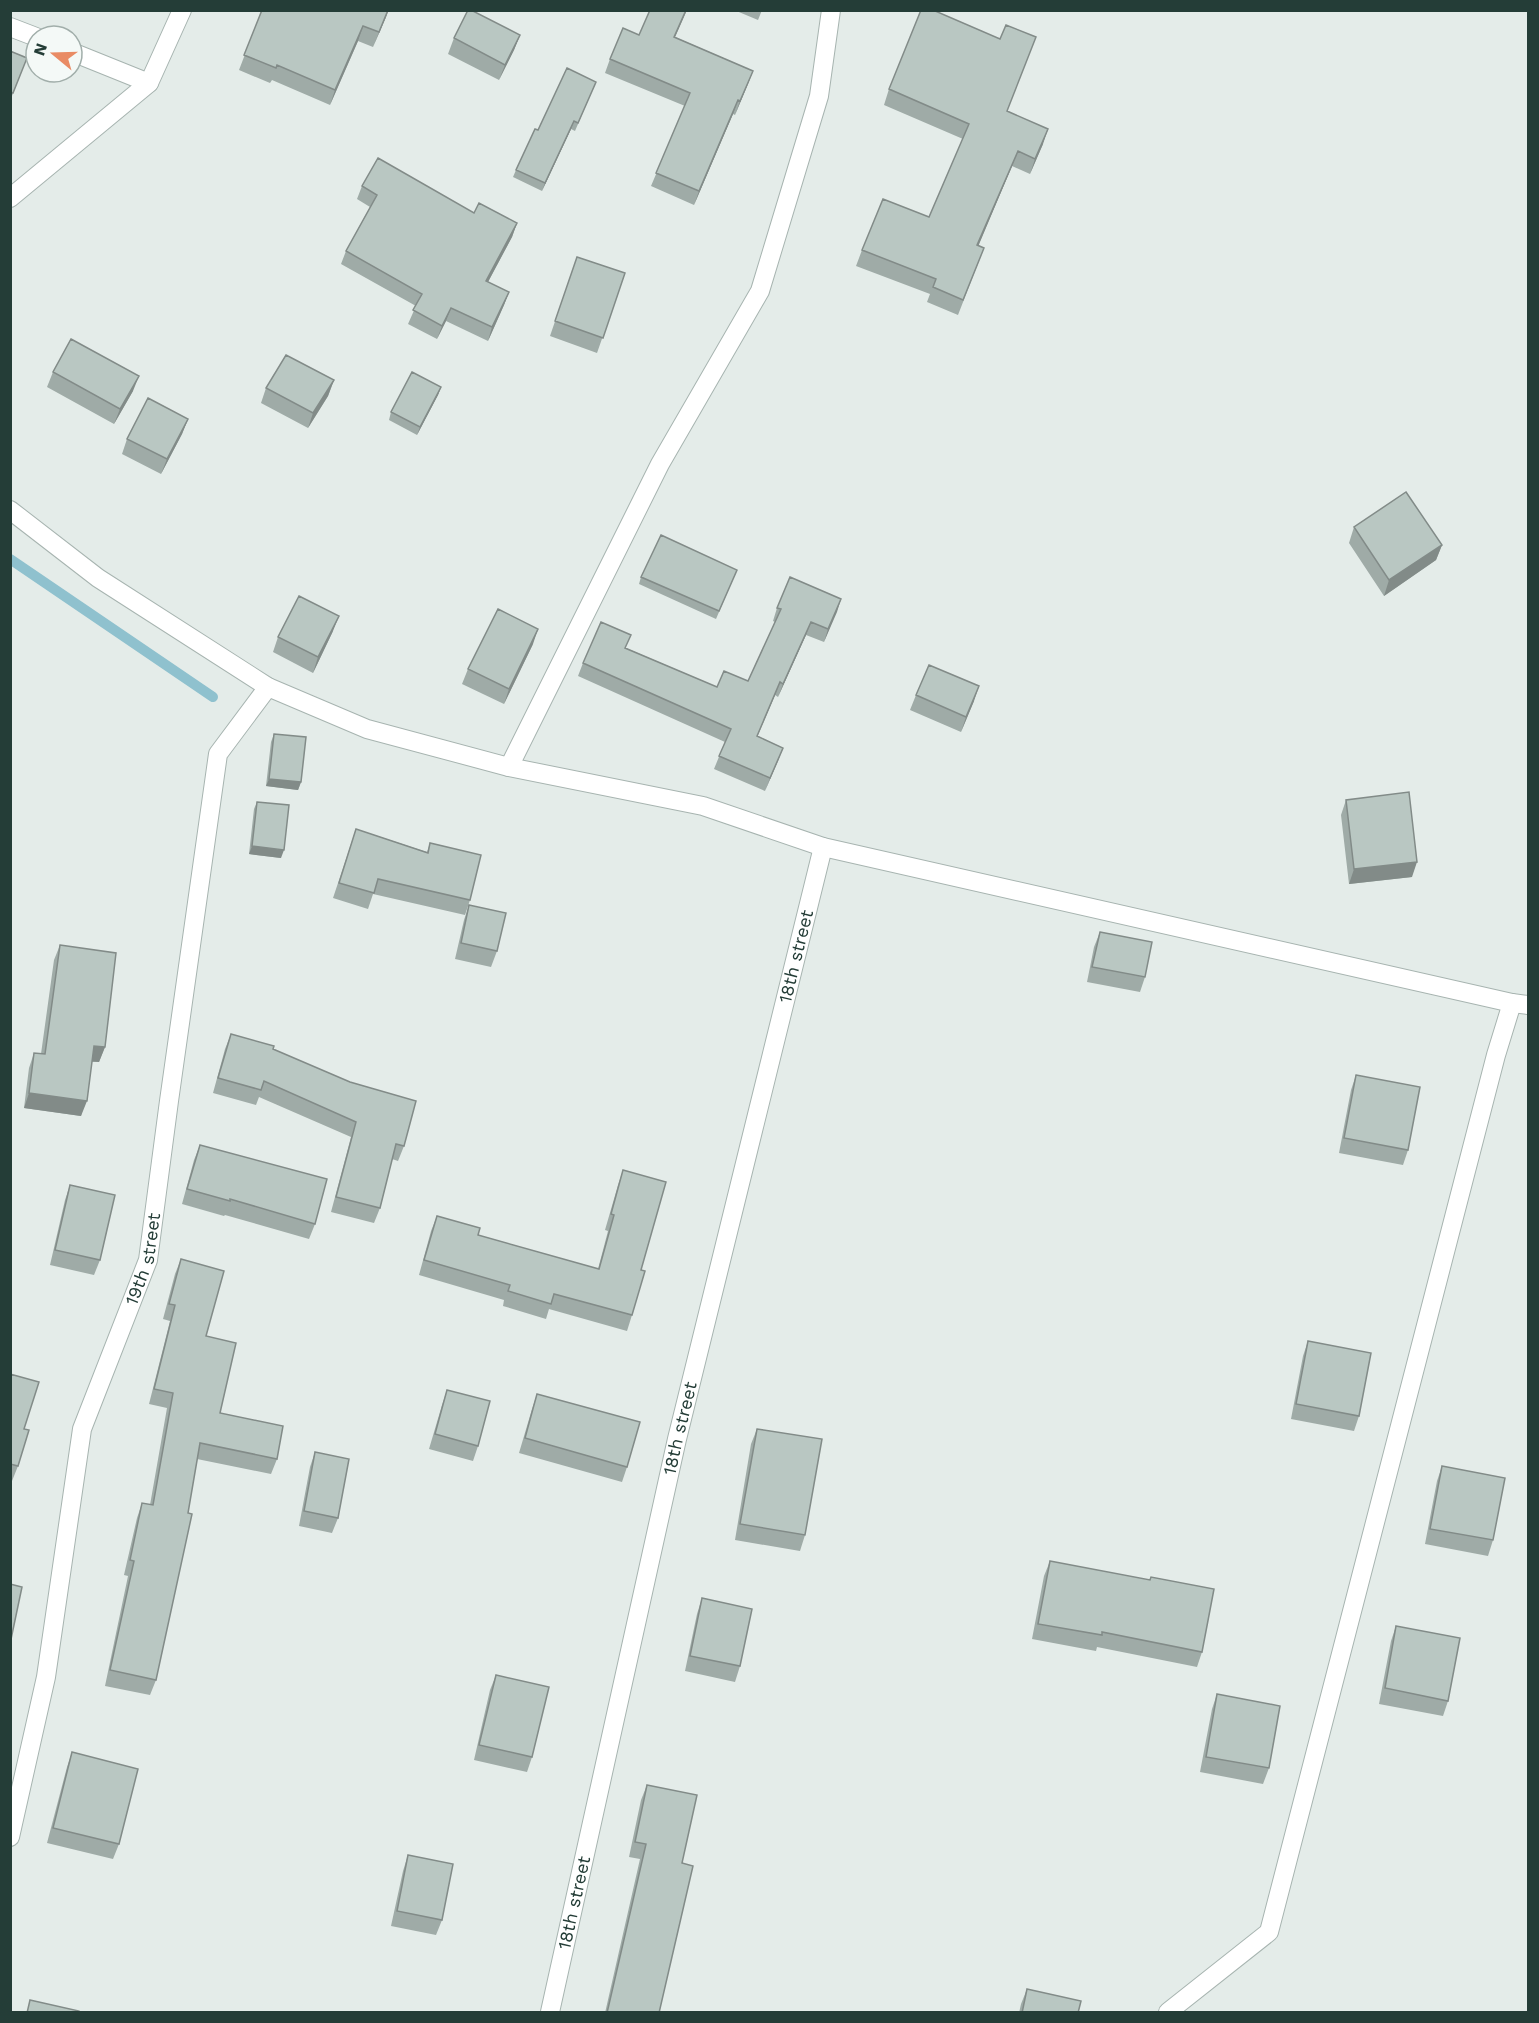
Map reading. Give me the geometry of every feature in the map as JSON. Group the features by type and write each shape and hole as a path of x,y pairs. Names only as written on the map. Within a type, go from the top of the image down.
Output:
{"street":[{"path":"10,198 149,83 182,10"},
{"path":"509,767 660,464 760,291 819,96 831,10"},
{"path":"84,57 149,83"},
{"path":"10,510 98,578 268,687 367,729 509,767 703,806 823,848 1520,1004 1496,1055 1269,1932 1168,2013"},
{"name":"19th street","path":"10,1837 46,1677 82,1429 148,1260 218,754 268,687"},
{"name":"18th street","path":"550,2013 677,1439 823,848"}],"building":[{"path":"262,10 388,10 379,32 363,26 335,90 277,65 276,68 244,55"},
{"path":"468,10 520,35 505,65 454,38"},
{"path":"650,10 686,10 674,37 753,71 699,191 656,173 690,93 610,59 623,28 639,35"},
{"path":"921,10 933,10 1000,39 1006,25 1036,37 1007,111 1048,129 1035,159 1018,151 977,245 984,248 963,300 933,287 936,279 862,250 883,199 929,217 969,124 889,89"},
{"path":"10,51 24,57 24,66 13,93 10,92"},
{"path":"567,68 596,82 578,123 574,121 545,183 516,170"},
{"path":"378,158 474,213 479,203 517,223 486,281 509,292 492,327 451,308 442,326 413,310 422,294 346,251 377,195 362,186"},
{"path":"577,257 625,273 603,338 555,321"},
{"path":"71,339 139,376 120,409 53,372"},
{"path":"286,355 334,380 313,413 266,388"},
{"path":"412,372 441,387 420,427 391,412"},
{"path":"148,398 188,419 167,459 127,439"},
{"path":"1406,492 1442,545 1389,580 1354,527"},
{"path":"661,535 737,570 719,611 641,577"},
{"path":"790,577 841,599 828,629 811,622 783,684 780,682 757,736 783,748 770,778 719,756 731,729 583,663 601,622 631,635 625,648 717,687 724,671 748,681 781,609 777,608"},
{"path":"299,596 339,616 318,657 278,637"},
{"path":"498,609 538,629 509,689 468,669"},
{"path":"929,665 979,686 966,717 916,695"},
{"path":"274,734 306,737 301,782 269,779"},
{"path":"1409,792 1417,862 1354,869 1346,800"},
{"path":"257,802 289,805 284,850 252,846"},
{"path":"356,829 428,853 430,843 481,855 470,900 378,879 374,893 339,883"},
{"path":"469,905 506,913 497,951 461,943"},
{"path":"1100,932 1152,942 1145,977 1092,967"},
{"path":"60,945 116,953 105,1047 94,1046 87,1101 29,1093 34,1053 45,1054"},
{"path":"231,1034 274,1046 273,1049 350,1082 416,1101 404,1146 396,1144 380,1208 336,1197 356,1122 264,1081 261,1090 218,1078"},
{"path":"1356,1075 1420,1087 1408,1150 1344,1138"},
{"path":"200,1145 327,1179 315,1224 187,1189"},
{"path":"623,1170 666,1182 641,1270 645,1271 632,1315 554,1294 551,1304 508,1291 510,1285 424,1260 437,1216 480,1228 478,1235 599,1269 614,1215 611,1214"},
{"path":"70,1185 115,1195 100,1260 55,1250"},
{"path":"181,1259 224,1271 206,1336 236,1343 220,1413 283,1426 277,1459 200,1443 188,1513 192,1514 156,1680 110,1670 134,1561 130,1560 142,1503 153,1505 173,1393 154,1389 175,1305 169,1304"},
{"path":"1308,1341 1371,1353 1359,1416 1296,1404"},
{"path":"10,1374 39,1382 24,1429 29,1430 18,1466 10,1464"},
{"path":"447,1390 490,1401 478,1446 435,1434"},
{"path":"537,1394 640,1422 627,1467 525,1438"},
{"path":"757,1429 822,1439 805,1535 740,1524"},
{"path":"315,1452 349,1459 338,1518 304,1511"},
{"path":"1442,1466 1505,1478 1493,1540 1430,1529"},
{"path":"1050,1561 1150,1580 1151,1577 1214,1589 1202,1652 1102,1632 1102,1635 1038,1624"},
{"path":"10,1584 22,1587 10,1644"},
{"path":"702,1598 752,1609 740,1666 690,1656"},
{"path":"1396,1626 1460,1638 1448,1701 1385,1688"},
{"path":"496,1675 549,1687 532,1757 479,1745"},
{"path":"1217,1694 1280,1706 1269,1768 1206,1757"},
{"path":"72,1752 138,1769 119,1844 53,1828"},
{"path":"647,1785 697,1795 682,1863 693,1866 659,2013 607,2013 646,1844 635,1842"},
{"path":"408,1855 453,1864 442,1920 397,1911"},
{"path":"1027,1989 1081,2001 1078,2013 1022,2013"},
{"path":"30,2000 79,2011 79,2013 27,2013"}],"waterway":[{"path":"10,559 213,697"}]}
